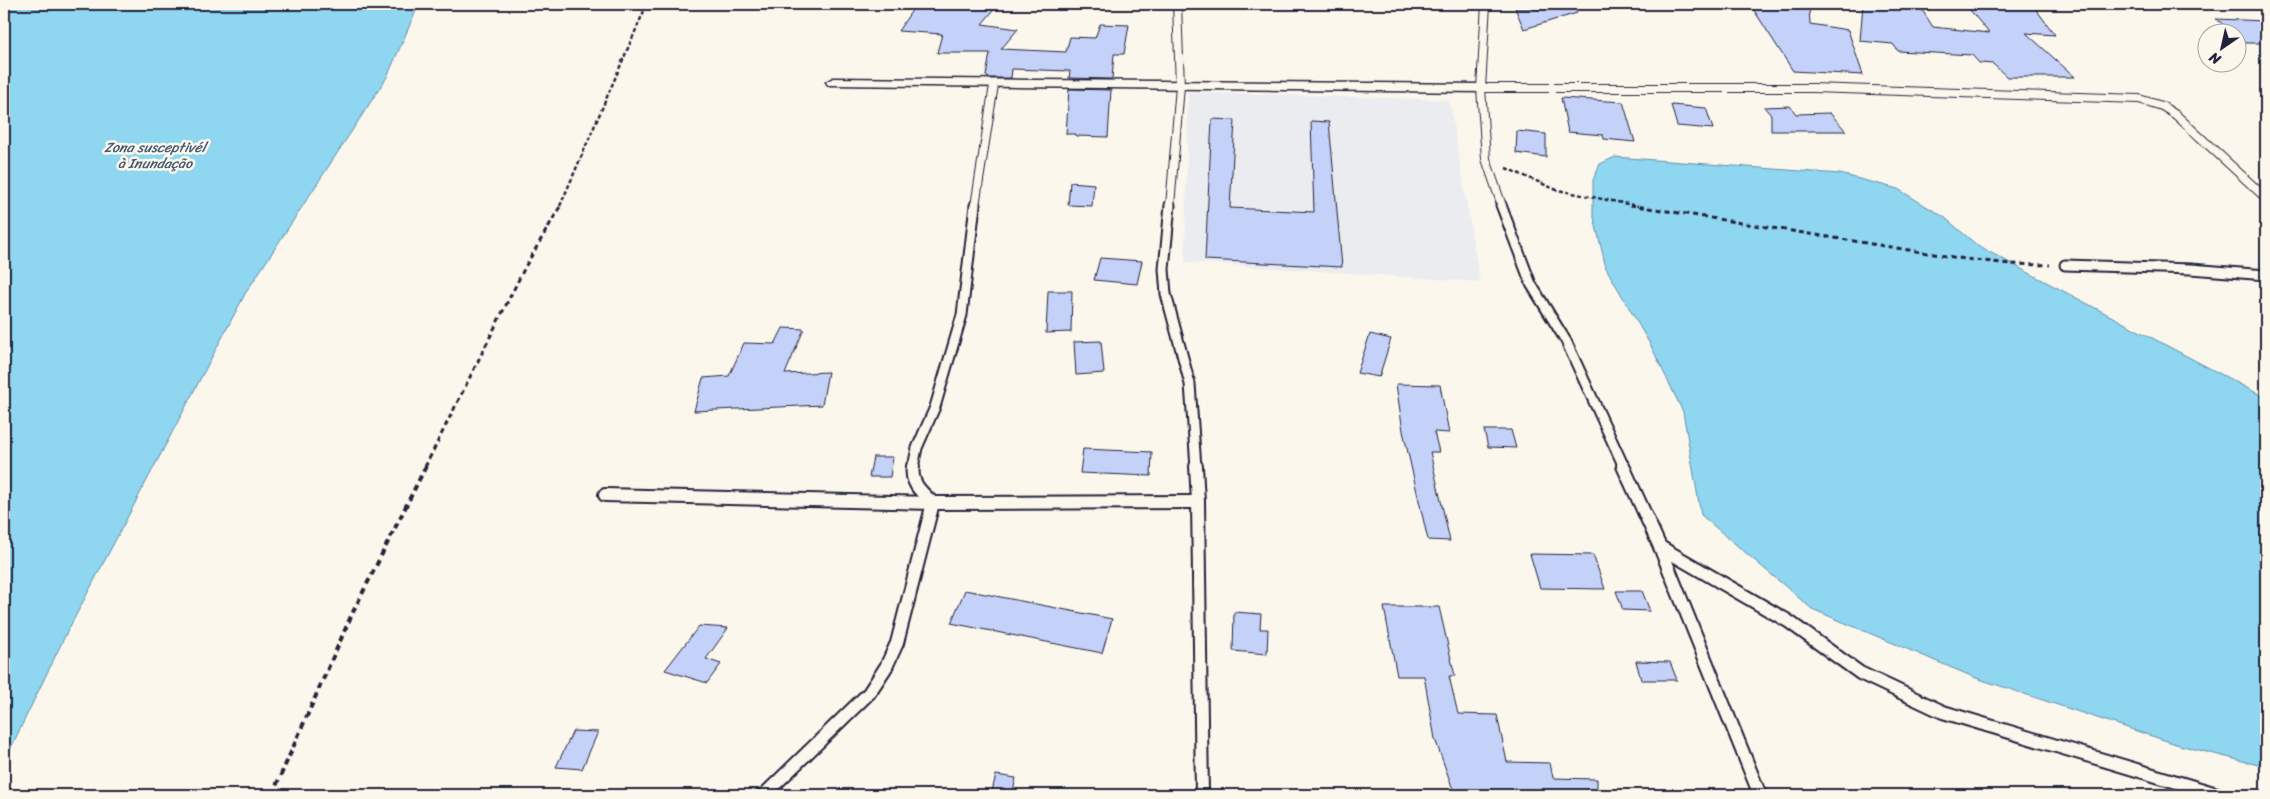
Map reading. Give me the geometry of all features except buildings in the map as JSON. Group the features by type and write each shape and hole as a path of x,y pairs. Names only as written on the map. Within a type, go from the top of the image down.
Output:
{"street":[{"path":"833,82 994,85 1481,88"}],"lane":[{"path":"1177,4 1180,86 1164,269 1166,294 1190,384 1198,502 1202,795"},
{"path":"1486,4 1481,88 1486,159 1508,224 1531,284 1566,341 1660,547 1760,795"},
{"path":"933,502 916,488 912,472 918,448 927,431 935,407 962,316 976,196 994,85"},
{"path":"1481,88 1813,88 2139,99 2162,106 2176,115 2266,198"},
{"path":"2065,265 2152,266 2266,275"},
{"path":"605,495 933,502 1198,502"},
{"path":"764,795 869,693 886,667 897,644 933,502"},
{"path":"1660,547 1788,621 1860,673 1943,712 2220,795"}],"path":[{"path":"272,795 352,614 526,267 560,207 647,4"},
{"path":"1486,159 1557,190 1596,199 1965,259 2011,264 2065,265"}],"shaded area":[{"path":"1188,92 1449,100 1480,282 1185,262"}],"water":[{"name":"Zona susceptivél à Inundação","path":"4,4 419,4 387,77 245,294 65,636 4,762"},
{"path":"1615,157 1840,174 1898,189 1944,217 1978,246 2266,398 2266,767 2179,745 1976,678 1812,609 1701,515 1683,412 1651,346 1606,268 1593,213 1593,180 1600,164"}]}
